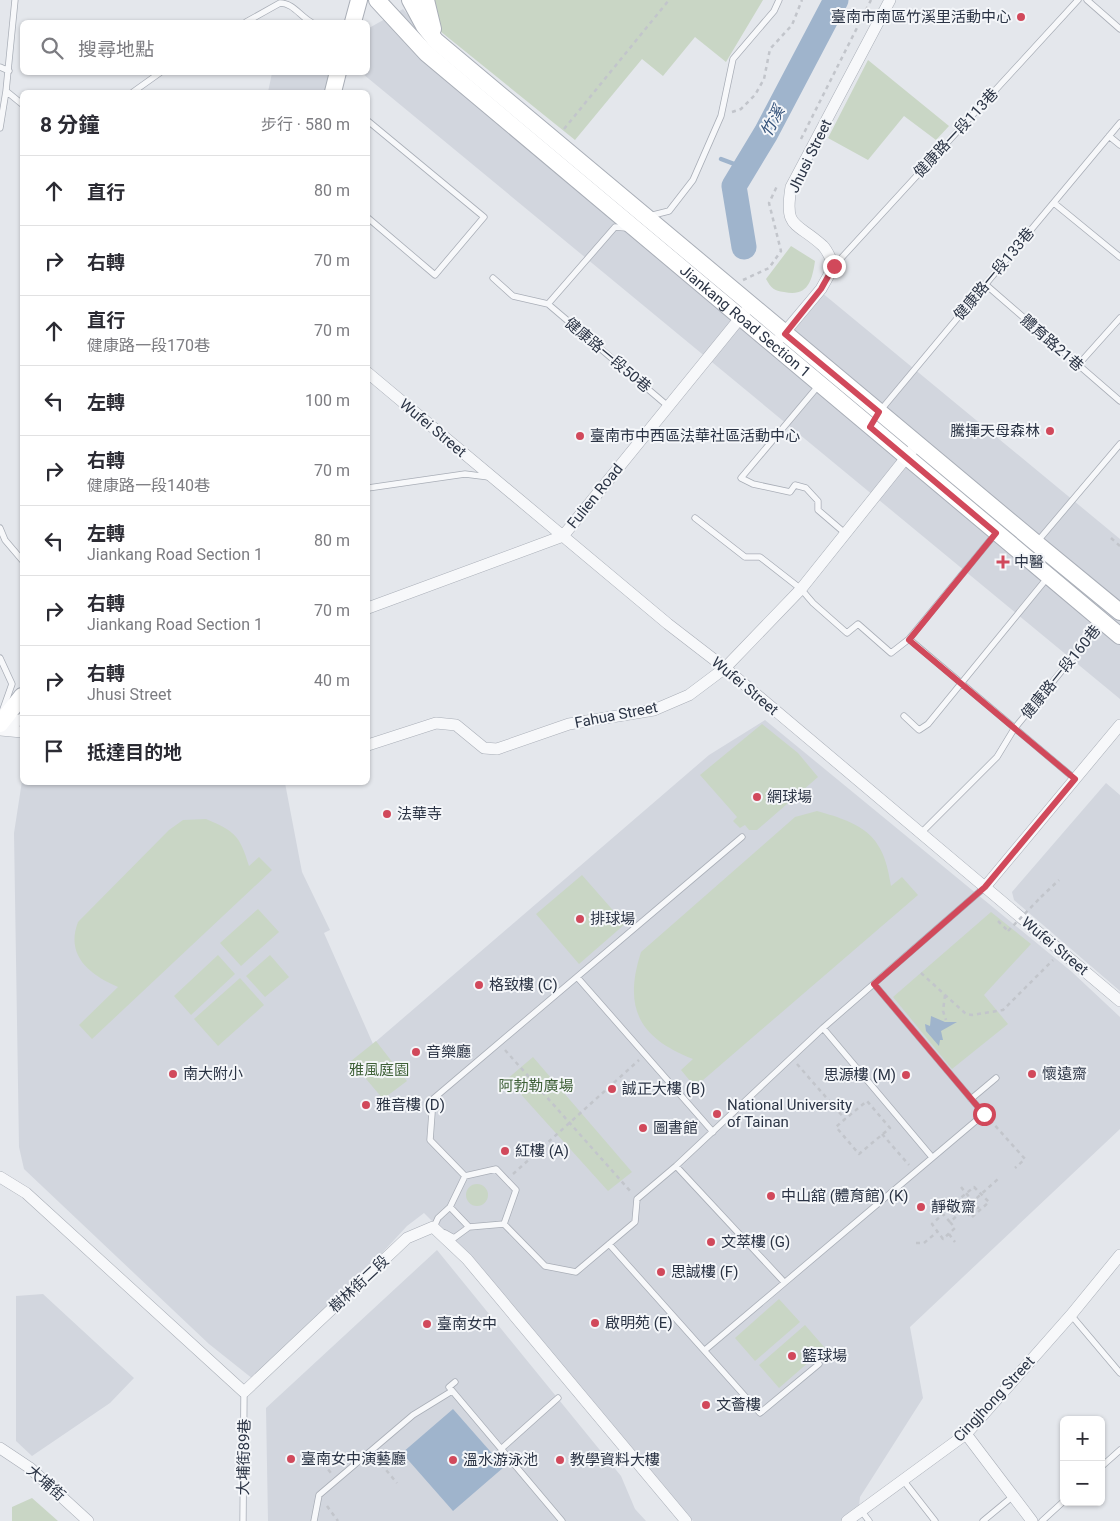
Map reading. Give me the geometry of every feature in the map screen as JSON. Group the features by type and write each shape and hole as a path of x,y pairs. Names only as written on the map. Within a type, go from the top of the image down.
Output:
{"street":[{"path":"354,20 359,0"},
{"name":"Jiankang Road Section 1","path":"377,0 426,53 1120,636"},
{"name":"Jiankang Road Section 1","path":"410,0 424,26 436,41 1036,544 1120,612"},
{"path":"426,0 436,41"},
{"name":"Jhusi Street","path":"834,266 824,247 794,226 787,209 791,187 890,0"},
{"path":"334,90 337,75"},
{"path":"774,346 821,289 834,266"},
{"path":"740,318 751,305"},
{"name":"Fulien Road","path":"370,607 563,536 740,318"},
{"name":"Wufei Street","path":"370,375 491,477 726,668 920,834 1120,1001"},
{"name":"Fahua Street","path":"370,744 436,723 456,725 484,748 497,749 569,724 654,710 690,695 726,668 801,589 847,535 917,444"},
{"path":"0,724 20,699"},
{"path":"0,729 20,720"},
{"path":"985,887 1120,725"},
{"path":"0,729 20,732"},
{"path":"0,1177 26,1193 244,1392"},
{"path":"433,1227 467,1259 686,1521"},
{"name":"樹林街二段","path":"244,1392 408,1238 433,1227"},
{"name":"Cingjhong Street","path":"847,1521 966,1434 1071,1316 1118,1259"},
{"path":"966,1434 1032,1521"},
{"name":"大埔街","path":"0,1448 30,1468 88,1521"}],"lane":[{"path":"0,128 9,71 15,0"},
{"path":"548,304 615,227 634,228 646,217 669,211 693,180 721,116 733,59 774,11 779,0"},
{"name":"健康路一段113巷","path":"834,266 1078,0"},
{"path":"1087,0 1120,29"},
{"path":"250,20 280,3 287,3 301,17 307,20"},
{"path":"0,67 9,71"},
{"path":"136,90 157,75"},
{"path":"6,91 20,102"},
{"name":"健康路一段133巷","path":"870,427 879,412 1120,123"},
{"path":"370,124 484,217 435,276 370,220"},
{"path":"1109,136 1120,145"},
{"path":"1054,203 1120,257"},
{"name":"健康路一段50巷","path":"493,278 513,296 548,304 669,407"},
{"name":"體育路21巷","path":"985,284 1120,401"},
{"path":"1078,364 1119,322"},
{"path":"820,385 741,478 753,484 790,492 795,485 806,488 818,501 818,510 847,535"},
{"path":"1036,544 1120,444"},
{"path":"370,488 466,474 491,477"},
{"path":"695,518 745,557 760,557 801,589 813,603 847,633 858,624 891,653 909,640 996,533"},
{"path":"0,528 4,540 20,558"},
{"path":"904,716 919,730 928,724 1049,575"},
{"name":"健康路一段160巷","path":"920,834 997,757 1014,729 1102,621"},
{"path":"909,640 1075,779"},
{"path":"0,658 12,684 0,716"},
{"path":"465,1176 430,1140 433,1099 742,837"},
{"path":"504,1224 544,1266 576,1272 635,1222 637,1199 713,1132 823,1028 985,887"},
{"path":"577,977 713,1132"},
{"path":"705,1350 916,1172 931,1156 984,1114 874,984"},
{"path":"823,1028 931,1156"},
{"path":"971,1099 996,1078"},
{"path":"676,1166 784,1282"},
{"path":"465,1176 496,1169 516,1190 504,1224"},
{"path":"465,1176 450,1207 438,1218 433,1227 454,1238 469,1227 504,1224"},
{"path":"450,1207 469,1227"},
{"path":"609,1244 760,1413 819,1364"},
{"path":"1071,1316 1120,1373"},
{"path":"455,1382 449,1387 452,1391 562,1521"},
{"path":"314,1521 319,1495 413,1415 452,1391"},
{"name":"大埔街89巷","path":"243,1521 244,1392"},
{"path":"501,1449 558,1398"},
{"path":"1105,1463 1120,1450"},
{"path":"903,1480 935,1521"},
{"path":"983,1521 1012,1496"},
{"path":"1042,1521 1060,1505"},
{"path":"860,1510 869,1521"}],"path":[{"path":"555,140 669,0"},
{"path":"721,116 741,109 755,95 764,79 770,49 792,25 802,0"},
{"path":"1111,538 1120,546"},
{"path":"998,921 1008,932 1059,880"},
{"path":"921,973 966,1014 972,1015 1003,1010 1054,959"},
{"path":"945,995 943,1011 946,1020"},
{"path":"499,1043 637,1199"},
{"path":"506,1180 645,1055"},
{"path":"791,1058 846,1119"},
{"path":"866,1101 890,1128 859,1154 836,1127 846,1119 866,1101"},
{"path":"984,1114 1025,1159 1015,1168"},
{"path":"882,1134 916,1172"},
{"path":"950,1222 998,1179"},
{"path":"961,1187 980,1210"},
{"path":"974,1187 981,1194 989,1202 971,1218 958,1200 974,1187"},
{"path":"943,1214 950,1222 955,1228 943,1239 932,1224 943,1214"},
{"path":"916,1243 924,1243 937,1232"},
{"path":"949,1234 955,1242"},
{"path":"313,1451 337,1480"},
{"path":"370,1452 397,1483"},
{"path":"319,1495 338,1521"}],"shaded area":[{"path":"403,9 433,46 780,328 815,287 1120,539 1120,699 364,75 370,75 370,27"},
{"path":"272,75 335,75 331,90 268,90"},
{"name":"National University of Tainan","path":"765,720 1072,972 1120,1017 1120,1129 910,1327 923,1398 860,1497 859,1506 842,1521 693,1521 463,1252 424,1213 407,1226 371,1265 253,1379 209,1344 24,1169 19,1147 14,833 21,785 285,785 302,872 330,930 324,933 373,1044 709,755"},
{"path":"1106,783 1120,795 1120,991 1014,900 1012,892"},
{"name":"臺南女中","path":"437,1250 621,1476 635,1509 646,1521 268,1521 266,1408"},
{"path":"43,1294 134,1378 110,1403 32,1456 16,1441 16,1296"}],"green space":[{"path":"432,0 763,0 726,62 695,37 663,76 642,59 575,140 440,31"},
{"path":"868,60 949,126 936,140 904,116 868,160 828,138"},
{"path":"791,246 815,261 812,275 804,290 792,293 781,292 771,287 766,279"},
{"name":"網球場","path":"762,724 798,753 818,777 757,830 749,830 745,825 740,828 733,821 737,817 700,775"},
{"path":"817,811 847,821 869,834 877,843 883,855 891,886 902,877 918,895 695,1087 681,1070 693,1059 675,1051 660,1041 648,1031 640,1019 635,1005 634,989 641,952 795,817"},
{"path":"206,819 224,827 235,836 243,848 249,866 259,857 272,870 92,1039 79,1025 118,987 98,977 83,963 75,945 78,922 169,830 183,820"},
{"name":"排球場","path":"582,875 625,924 579,964 536,914"},
{"path":"258,909 279,932 241,966 220,943"},
{"path":"991,912 1031,944 984,995 1008,1024 952,1069 893,997"},
{"path":"218,955 235,974 191,1015 174,996"},
{"path":"270,955 289,977 265,997 246,976"},
{"path":"240,978 264,1005 218,1046 194,1019"},
{"name":"雅風庭園","path":"376,1041 407,1081 383,1099 351,1061"},
{"name":"阿勃勒廣場","path":"533,1057 632,1172 608,1191 507,1079"},
{"path":"477,1184 485,1187 488,1195 485,1203 477,1206 469,1203 466,1195 469,1187"},
{"name":"籃球場","path":"779,1299 800,1322 755,1361 735,1338"},
{"name":"籃球場","path":"805,1325 825,1348 779,1388 759,1365"},
{"path":"32,1498 58,1521 12,1521 12,1507"}],"water":[{"path":"931,1016 945,1022 957,1022 941,1031 943,1040 940,1040 939,1046 926,1031 925,1024 930,1026"},
{"name":"溫水游泳池","path":"453,1409 504,1467 453,1511 402,1453"}],"waterway":[{"name":"竹溪","path":"744,247 734,186 766,133 836,0"},
{"path":"721,159 745,168"}],"place":[{"name":"臺南市南區竹溪里活動中心","path":"1021,17"},
{"name":"騰揮天母森林","path":"1050,431"},
{"name":"臺南市中西區法華社區活動中心","path":"580,436"},
{"name":"中醫","path":"1003,562"},
{"name":"網球場","path":"757,797"},
{"name":"法華寺","path":"387,814"},
{"name":"排球場","path":"580,919"},
{"name":"格致樓 (C)","path":"479,985"},
{"name":"音樂廳","path":"416,1052"},
{"name":"南大附小","path":"173,1074"},
{"name":"懷遠齋","path":"1032,1074"},
{"name":"思源樓 (M)","path":"906,1075"},
{"name":"誠正大樓 (B)","path":"612,1089"},
{"name":"雅音樓 (D)","path":"366,1105"},
{"name":"National University of Tainan","path":"717,1114"},
{"name":"圖書館","path":"643,1128"},
{"name":"紅樓 (A)","path":"505,1151"},
{"name":"中山舘 (體育館) (K)","path":"771,1196"},
{"name":"靜敬齋","path":"921,1207"},
{"name":"文萃樓 (G)","path":"711,1242"},
{"name":"思誠樓 (F)","path":"661,1272"},
{"name":"啟明苑 (E)","path":"595,1323"},
{"name":"臺南女中","path":"427,1324"},
{"name":"籃球場","path":"792,1356"},
{"name":"文薈樓","path":"706,1405"},
{"name":"臺南女中演藝廳","path":"291,1459"},
{"name":"溫水游泳池","path":"453,1460"},
{"name":"教學資料大樓","path":"560,1460"}],"route":[{"path":"834,266 821,289 785,334 879,412 870,427 996,533 909,640 1075,779 985,887 874,984 984,1114"}]}
